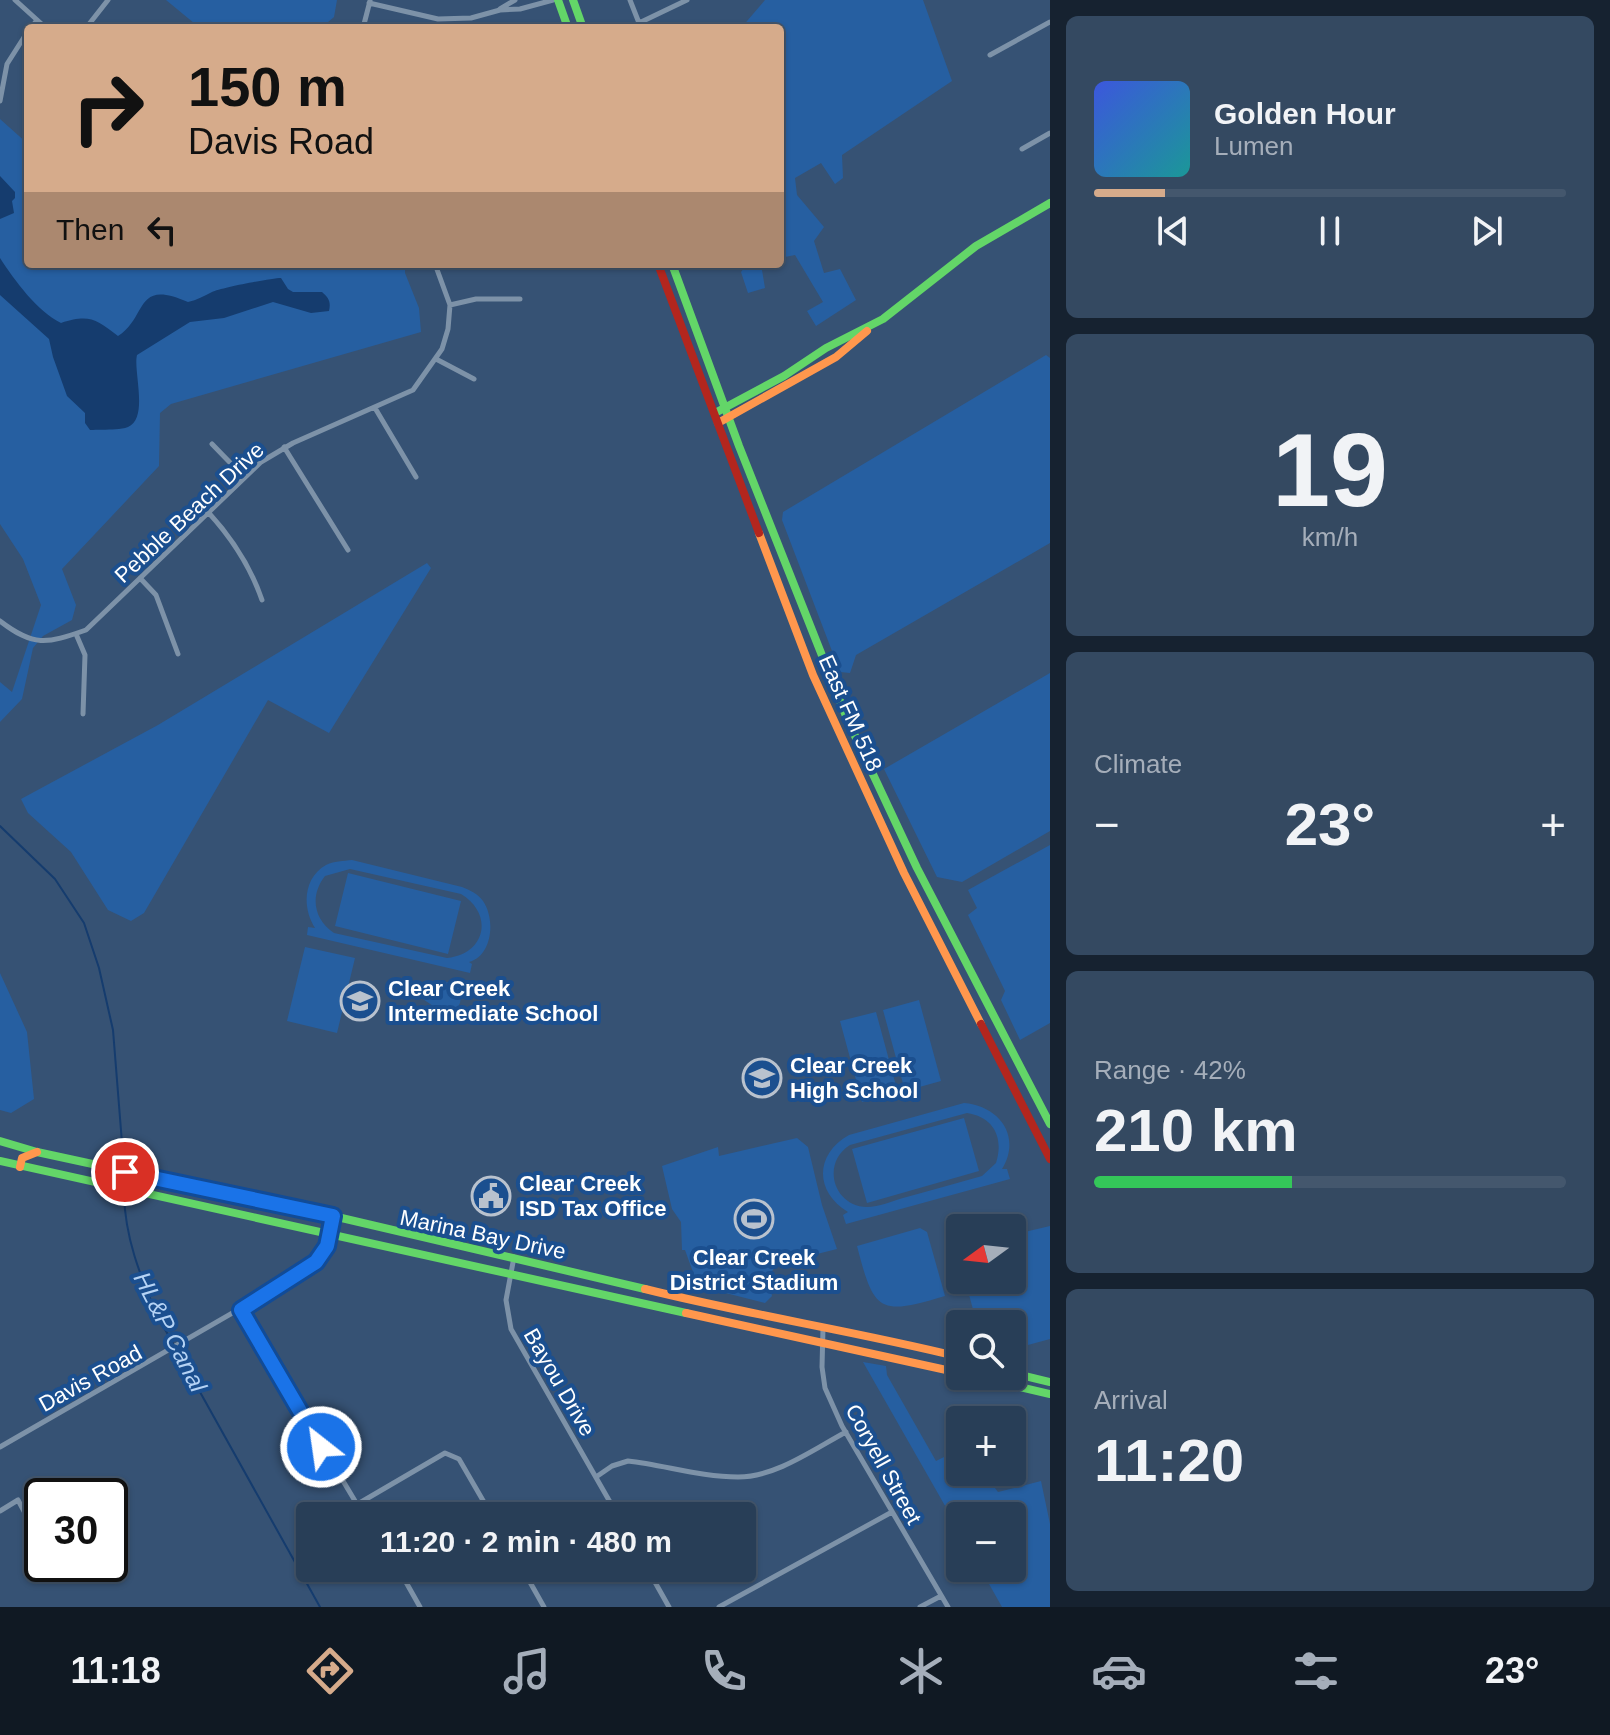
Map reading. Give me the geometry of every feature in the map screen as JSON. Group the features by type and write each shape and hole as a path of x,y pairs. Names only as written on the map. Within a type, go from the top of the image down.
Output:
{"main road":[{"path":"555,0 566,24"},
{"path":"573,0 582,24"},
{"path":"716,418 826,348 877,322 976,246 1050,203"},
{"name":"East FM 518","path":"660,268 813,675 904,873 1050,1159"},
{"name":"East FM 518","path":"674,268 848,721 917,868 1050,1124"},
{"path":"668,289 680,285"},
{"path":"766,551 779,546"},
{"path":"813,675 827,669"},
{"path":"869,799 882,793"},
{"path":"904,873 917,868"},
{"path":"954,971 966,962"},
{"path":"1026,1112 1040,1104"},
{"name":"Marina Bay Drive","path":"0,1141 103,1167 514,1257 698,1302 946,1354"},
{"path":"20,1167 22,1158 37,1152"},
{"name":"Marina Bay Drive","path":"0,1161 946,1370"},
{"path":"199,1207 203,1188"},
{"path":"399,1249 403,1234"},
{"path":"435,1258 441,1243"},
{"path":"589,1291 592,1277"},
{"path":"694,1315 698,1302"},
{"path":"1026,1376 1050,1382"},
{"path":"1026,1388 1050,1394"}],"street":[{"path":"15,0 42,24"},
{"path":"89,24 108,0"},
{"path":"500,10 515,0"},
{"path":"364,24 370,2 438,19 471,18 555,0"},
{"path":"630,0 639,24"},
{"path":"644,24 687,0"},
{"path":"34,24 37,20"},
{"path":"990,55 1050,22"},
{"path":"0,101 7,64 24,38"},
{"path":"1022,149 1050,133"},
{"path":"436,268 450,305 476,299 520,299"},
{"name":"Pebble Beach Drive","path":"76,634 86,630 244,477 284,447 413,390 436,359 448,329 450,305"},
{"path":"436,359 474,379"},
{"path":"375,408 416,477"},
{"path":"212,444 244,477"},
{"path":"284,447 348,550"},
{"path":"208,512 230,540 262,600"},
{"path":"140,578 156,595 178,654"},
{"path":"0,621 26,639 49,640 76,634 85,655 83,714"},
{"name":"Davis Road","path":"0,1447 195,1337 316,1262 327,1246 333,1216"},
{"name":"Bayou Drive","path":"514,1257 506,1300 511,1329 610,1502"},
{"path":"241,1310 354,1502"},
{"name":"Coryell Street","path":"823,1328 825,1388 846,1432 948,1607"},
{"path":"596,1477 612,1466 628,1461 739,1477 758,1474 784,1465 846,1432"},
{"path":"361,1502 445,1453 459,1459 484,1502"},
{"path":"0,1511 18,1500 24,1512"},
{"path":"719,1607 892,1512"},
{"path":"406,1582 420,1607"},
{"path":"530,1582 544,1607"},
{"path":"655,1582 669,1607"},
{"path":"920,1607 941,1596"}],"shaded area":[{"path":"166,0 337,0 334,17 326,24 195,24"},
{"path":"765,0 923,0 952,81 842,155 843,178 835,184 821,163 795,178 797,195 824,227 814,241 824,273 840,269 856,300 816,326 807,311 823,302 795,255 784,257 784,24 744,24"},
{"path":"0,119 24,140 24,268 405,268 419,308 421,332 171,404 160,413 159,466 62,569 76,605 72,620 43,636 33,648 22,699 0,722 0,682 12,692 41,605 23,559 0,524"},
{"path":"0,176 15,192 15,198 12,201 14,213 0,219"},
{"path":"0,258 27,295 52,318 61,323 92,320 118,336 150,297 171,296 188,302 217,290 276,278 281,278 293,292 322,292 329,300 330,308 329,311 311,313 273,302 224,318 190,322 137,355 139,404 134,422 124,428 90,430 85,423 85,413 67,396 49,339 0,295"},
{"path":"744,268 762,268 765,288 748,293 741,272"},
{"path":"1046,355 1050,358 1050,543 856,655 850,673 840,672 782,520 783,512"},
{"path":"427,563 431,568 329,733 268,700 144,913 131,921 108,910 71,852 28,813 21,799 158,725"},
{"path":"1050,673 1050,831 962,882 937,877 884,769"},
{"path":"1050,845 1050,1023 1020,1040 1001,1000 1005,991 968,915 977,908 968,890"},
{"path":"352,860 462,887 479,896 490,918 490,936 483,953 469,962 472,964 470,973 307,935 308,927 315,928 307,903 313,878 326,865","holes":["350,869 461,894 478,912 481,932 470,949 447,958 334,933 322,921 316,906 317,891 325,876"]},
{"path":"348,873 461,901 448,954 335,926"},
{"path":"305,947 355,958 337,1033 287,1021"},
{"path":"0,973 27,1032 34,1099 11,1113 0,1110"},
{"path":"398,978 406,978 405,983 463,982 460,1003 452,1019 404,986 402,990 395,986"},
{"path":"919,1000 941,1081 905,1091 883,1010"},
{"path":"876,1012 898,1093 862,1102 840,1021"},
{"path":"964,1103 977,1105 997,1116 1004,1125 1009,1145 1002,1169 1007,1169 1010,1179 846,1224 843,1215 848,1212 829,1194 823,1173 830,1152 849,1135","holes":["967,1113 976,1115 995,1130 999,1145 996,1163 982,1176 872,1207 855,1205 839,1192 835,1182 836,1162 850,1145"]},
{"path":"964,1118 979,1171 867,1203 852,1149"},
{"name":"Clear Creek District Stadium","path":"797,1138 808,1147 837,1249 817,1254 816,1251 811,1256 776,1265 768,1278 772,1296 765,1303 698,1286 685,1250 682,1250 681,1222 672,1209 662,1166 718,1147 719,1156"},
{"path":"1050,1226 1050,1339 1026,1345 1026,1310 973,1310 969,1294 1026,1294 1026,1232"},
{"path":"920,1228 927,1232 945,1296 906,1306 883,1303 869,1284 857,1246"},
{"path":"863,1362 886,1366 887,1375 936,1461 946,1456 946,1486 994,1486 998,1492 1041,1481 1050,1524 1050,1607 1002,1607 988,1582 1026,1582 1026,1502 946,1502 946,1507"}],"waterway":[{"name":"HL&P Canal","path":"0,826 55,879 84,923 99,968 113,1030 124,1168"},
{"name":"HL&P Canal","path":"124,1174 124,1188"},
{"name":"HL&P Canal","path":"124,1194 130,1241 157,1315 320,1607"}],"traffic: fast":[{"path":"558,0 567,24"},
{"path":"573,0 582,24"},
{"path":"715,413 784,376 826,348 883,319 976,246 1050,203"},
{"path":"673,268 739,446 848,721 917,868 1050,1124"},
{"path":"0,1141 37,1152 333,1216 645,1289"},
{"path":"0,1161 686,1313"},
{"path":"1026,1376 1050,1382"},
{"path":"1026,1388 1050,1394"}],"traffic: slow":[{"path":"718,423 836,357 867,331"},
{"path":"759,533 813,675 904,873 981,1024"},
{"path":"20,1167 22,1158 37,1152"},
{"path":"645,1289 946,1354"},
{"path":"686,1313 946,1370"}],"traffic: jam":[{"path":"660,268 759,533"},
{"path":"981,1024 1050,1159"}],"place":[{"name":"Clear Creek Intermediate School","path":"360,1001"},
{"name":"Clear Creek High School","path":"762,1078"},
{"name":"Clear Creek ISD Tax Office","path":"491,1196"},
{"name":"Clear Creek District Stadium","path":"754,1219"}],"route":[{"path":"125,1172 333,1216 327,1246 316,1262 241,1310 321,1447"}]}
